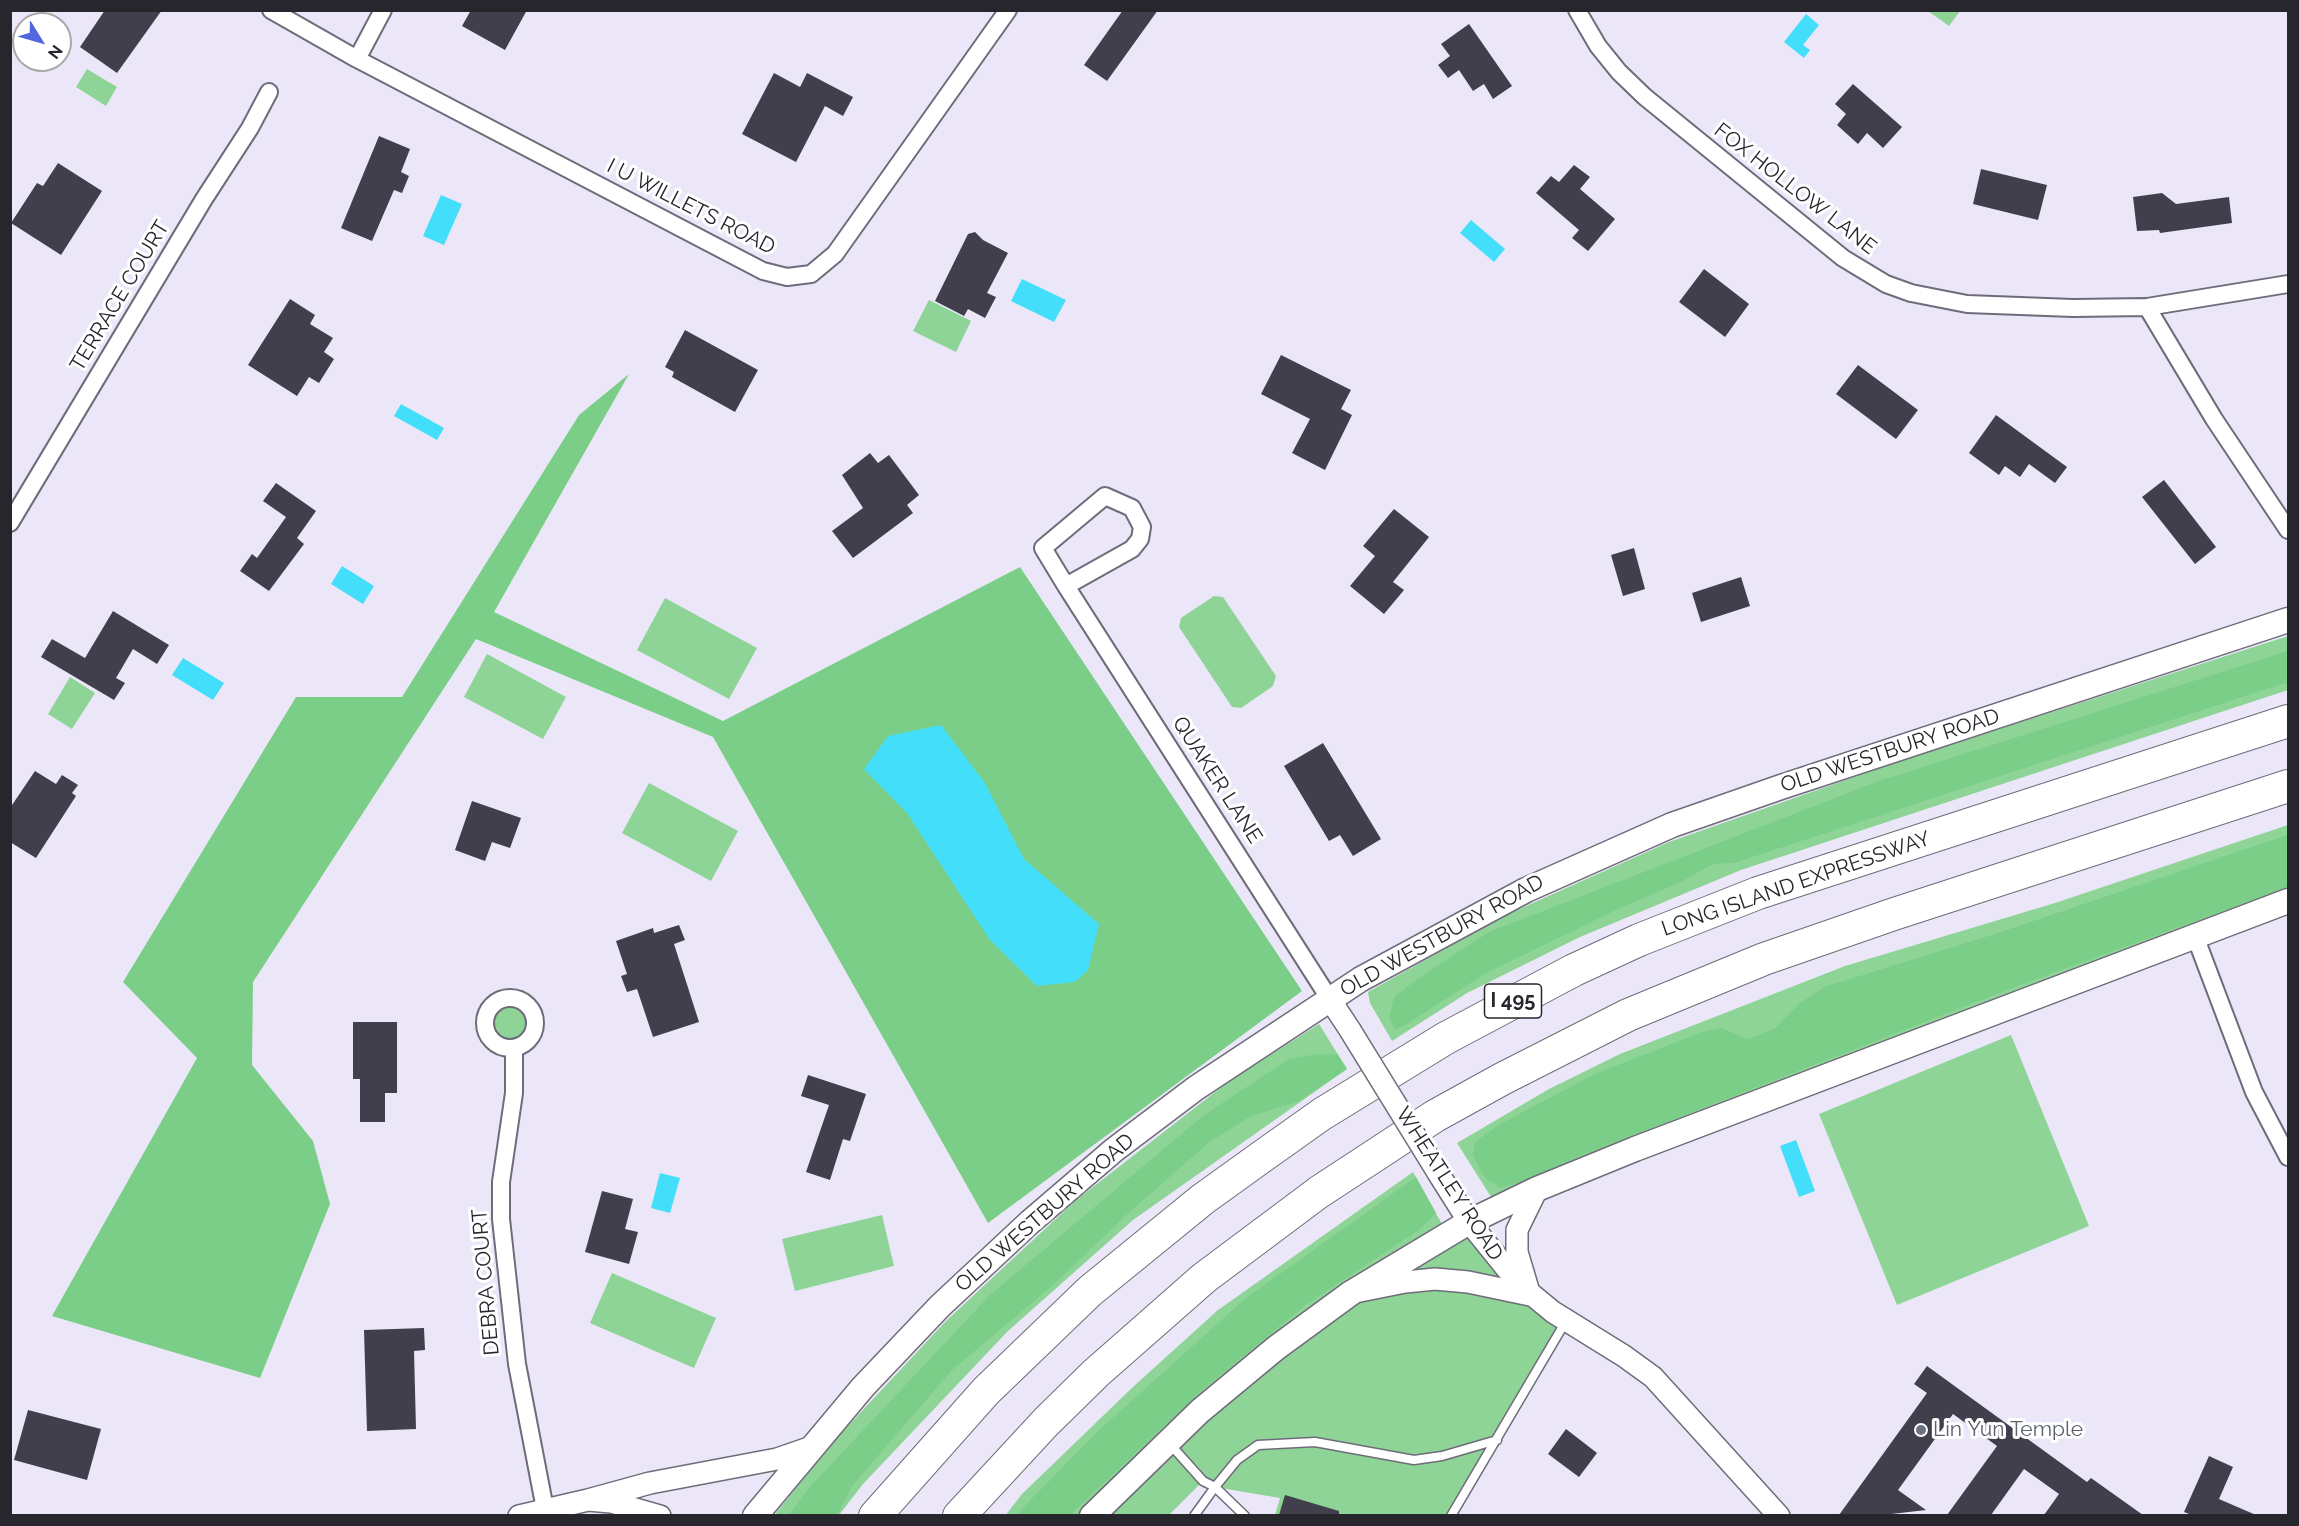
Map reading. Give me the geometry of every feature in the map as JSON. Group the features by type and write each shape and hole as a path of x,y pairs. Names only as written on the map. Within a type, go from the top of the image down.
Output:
{"highway":[{"name":"LONG ISLAND EXPRESSWAY","path":"875,1515 938,1443 1029,1349 1090,1291 1147,1244 1203,1199 1322,1114 1474,1022 1574,970 1639,940 1758,893 2289,721"},
{"path":"958,1515 1088,1381 1204,1278 1319,1192 1435,1116 1502,1078 1628,1015 1764,959 1905,910 2289,786"}],"main road":[{"name":"OLD WESTBURY ROAD","path":"755,1515 809,1448 940,1306 1073,1184 1196,1088 1329,998 1401,955 1526,890 1672,825 1791,783 2289,620"},
{"path":"1092,1515 1168,1441 1238,1378 1351,1293 1469,1222 1537,1189 2289,901"}],"street":[{"name":"I U WILLETS ROAD","path":"271,10 357,59 764,271 776,276 799,277 811,274 849,237 1008,10"},
{"path":"357,59 383,10"},
{"name":"FOX HOLLOW LANE","path":"1577,10 1598,46 1619,72 1646,97 1843,258 1886,284 1911,293 1966,304 2147,307 2289,284"},
{"name":"TERRACE COURT","path":"10,523 204,199 250,129 269,92"},
{"path":"2147,307 2214,419 2289,530"},
{"name":"QUAKER LANE","path":"1066,586 1132,549 1140,539 1142,527 1132,508 1105,495 1043,548 1066,586 1329,998"},
{"path":"2195,936 2254,1092 2289,1157"},
{"name":"WHEATLEY ROAD","path":"1329,998 1469,1222 1498,1262 1530,1295 1653,1377 1779,1515"},
{"name":"DEBRA COURT","path":"514,1048 514,1093 501,1182 501,1219 517,1364 544,1509"},
{"path":"1530,1295 1519,1264 1517,1230 1537,1189"},
{"path":"1351,1293 1405,1282 1436,1279 1468,1282 1530,1295"},
{"path":"519,1515 588,1500 650,1483 777,1459 809,1448"},
{"path":"588,1500 611,1502 660,1515"}],"lane":[{"path":"1451,1515 1566,1321"},
{"path":"1194,1515 1237,1460 1258,1445 1315,1442 1414,1460 1442,1456 1497,1440"},
{"path":"1168,1441 1203,1481 1215,1487 1245,1515"}],"green space":[{"path":"1928,11 1960,11 1949,26"},
{"path":"87,69 117,87 106,106 76,87"},
{"path":"929,300 971,321 956,352 913,331"},
{"path":"629,374 494,612 723,721 1020,567 1302,991 988,1223 713,737 476,639 253,982 252,1065 313,1141 330,1204 260,1378 52,1316 197,1058 123,982 296,697 402,697 579,415"},
{"path":"1214,596 1223,597 1276,676 1273,686 1241,708 1232,707 1179,627 1181,618"},
{"path":"665,598 757,648 729,699 637,650"},
{"path":"2288,636 2288,690 1741,870 1580,937 1467,993 1392,1041 1370,1003 1368,992 1504,916 1669,842 1903,760"},
{"path":"2288,651 2288,682 1734,863 1713,864 1679,883 1618,909 1486,973 1407,1024 1395,1029 1389,1018 1394,997 1420,977 1489,932 1879,781"},
{"path":"487,654 566,697 543,739 464,697"},
{"path":"70,677 95,693 72,729 48,714"},
{"path":"649,783 738,831 711,881 622,833"},
{"path":"2288,825 2288,891 1493,1200 1457,1143 1549,1089 1620,1054 1845,966 2055,903"},
{"path":"2288,835 2288,887 2023,984 1586,1153 1524,1181 1500,1188 1485,1178 1473,1155 1475,1142 1500,1124 1595,1074 1702,1032 1722,1028 1747,1039 1774,1029 1799,1004 1824,987 1992,935"},
{"path":"510,1006 522,1011 527,1023 522,1035 510,1040 498,1035 493,1023 498,1011"},
{"path":"1319,1024 1347,1069 1133,1220 1008,1331 863,1484 839,1515 779,1516 776,1513 833,1442 946,1321 1075,1201 1228,1082"},
{"path":"2011,1035 2089,1226 1897,1305 1819,1114"},
{"path":"1318,1054 1338,1055 1347,1069 1297,1102 1251,1116 1208,1143 1124,1217 1053,1285 951,1371 852,1486 837,1515 789,1515 808,1489 990,1295 1203,1116 1289,1059"},
{"path":"1413,1172 1442,1224 1328,1295 1189,1408 1079,1515 1005,1516 1022,1494 1134,1386 1218,1310"},
{"path":"1416,1177 1436,1213 1419,1230 1308,1303 1203,1389 1070,1515 1016,1515 1096,1433 1246,1298"},
{"path":"882,1215 894,1266 795,1291 782,1239"},
{"path":"1469,1222 1566,1321 1451,1515 1275,1515 1280,1498 1215,1487 1203,1481 1169,1515 1092,1516 1200,1411"},
{"path":"612,1273 716,1318 694,1368 590,1323"}],"water":[{"path":"1806,14 1819,25 1803,45 1810,50 1804,58 1784,42"},
{"path":"441,195 462,204 444,245 423,236"},
{"path":"1471,220 1505,249 1494,262 1460,233"},
{"path":"1022,279 1066,300 1054,322 1011,301"},
{"path":"401,404 444,428 437,440 394,416"},
{"path":"342,566 374,586 363,604 331,584"},
{"path":"183,658 224,683 213,700 172,675"},
{"path":"941,725 985,783 1024,859 1099,924 1088,970 1075,982 1037,986 990,940 907,813 864,769 888,736"},
{"path":"1796,1140 1815,1191 1799,1197 1780,1146"},
{"path":"660,1173 680,1178 670,1213 651,1208"}],"building":[{"path":"105,10 162,10 117,73 80,47"},
{"path":"471,10 527,10 505,50 462,26"},
{"path":"1123,10 1158,10 1107,81 1084,65"},
{"path":"1469,24 1512,86 1493,99 1484,84 1473,91 1459,70 1448,78 1438,65 1450,56 1441,44"},
{"path":"774,73 800,87 807,73 853,97 843,116 825,106 796,162 742,134"},
{"path":"1853,84 1902,127 1883,148 1867,133 1858,144 1837,125 1846,114 1835,104"},
{"path":"379,136 410,149 401,172 409,176 402,193 394,190 372,241 341,228"},
{"path":"58,163 102,191 61,255 11,223 37,183 43,186"},
{"path":"1574,165 1590,177 1580,189 1615,219 1588,251 1572,238 1579,230 1536,193 1551,176 1559,182"},
{"path":"1981,169 2047,185 2038,220 1973,204"},
{"path":"2162,193 2176,204 2229,197 2232,223 2160,233 2159,230 2137,231 2133,197"},
{"path":"975,232 983,240 1008,253 987,293 996,297 985,318 968,309 964,316 935,301 968,234"},
{"path":"1704,269 1749,304 1725,337 1679,302"},
{"path":"290,299 315,315 310,324 333,338 324,352 334,359 319,383 309,377 297,396 248,365"},
{"path":"685,330 758,370 735,412 672,377 674,372 665,367"},
{"path":"1281,355 1351,390 1341,409 1352,415 1325,470 1292,453 1310,419 1261,394"},
{"path":"1858,365 1918,410 1896,439 1836,394"},
{"path":"1996,415 2067,467 2055,483 2029,464 2020,477 2005,466 1999,475 1969,453"},
{"path":"870,453 878,463 889,455 919,495 907,505 913,513 853,558 832,531 863,508 842,475"},
{"path":"2164,480 2216,547 2195,564 2142,497"},
{"path":"276,483 316,511 297,538 304,544 269,591 240,571 252,554 257,558 286,517 263,501"},
{"path":"1394,509 1429,537 1393,582 1404,590 1384,614 1350,586 1375,556 1363,546"},
{"path":"1634,548 1645,589 1623,596 1611,555"},
{"path":"1741,577 1750,606 1701,622 1692,593"},
{"path":"113,611 169,645 157,664 133,649 116,678 125,683 114,700 41,657 52,639 85,658"},
{"path":"1323,743 1381,839 1353,856 1340,835 1329,841 1284,766"},
{"path":"35,771 56,784 62,775 78,785 72,793 76,796 36,858 10,842 10,808"},
{"path":"472,801 521,818 510,848 492,842 485,861 455,850"},
{"path":"679,925 685,940 674,944 699,1022 653,1037 637,989 627,992 621,976 627,974 616,941 653,928 654,933"},
{"path":"353,1022 397,1022 397,1093 385,1093 385,1122 360,1122 360,1079 353,1079"},
{"path":"808,1075 866,1094 850,1141 843,1139 830,1180 806,1172 829,1105 801,1096"},
{"path":"602,1191 633,1199 625,1229 638,1232 629,1264 585,1252"},
{"path":"424,1328 425,1350 414,1351 416,1429 367,1431 364,1330"},
{"name":"Lin Yun Temple","path":"1927,1366 2087,1482 2091,1478 2143,1515 2044,1515 2059,1494 2024,1469 1991,1515 1947,1515 1997,1446 1953,1414 1898,1490 1926,1510 1883,1515 1839,1515 1927,1393 1914,1384"},
{"path":"28,1410 101,1429 87,1480 14,1460"},
{"path":"1566,1429 1597,1453 1579,1477 1548,1454"},
{"path":"2209,1456 2233,1467 2219,1499 2256,1515 2192,1515 2184,1512"},
{"path":"1285,1495 1339,1511 1339,1515 1279,1515"}],"place":[{"name":"Lin Yun Temple","path":"1921,1430"}]}
